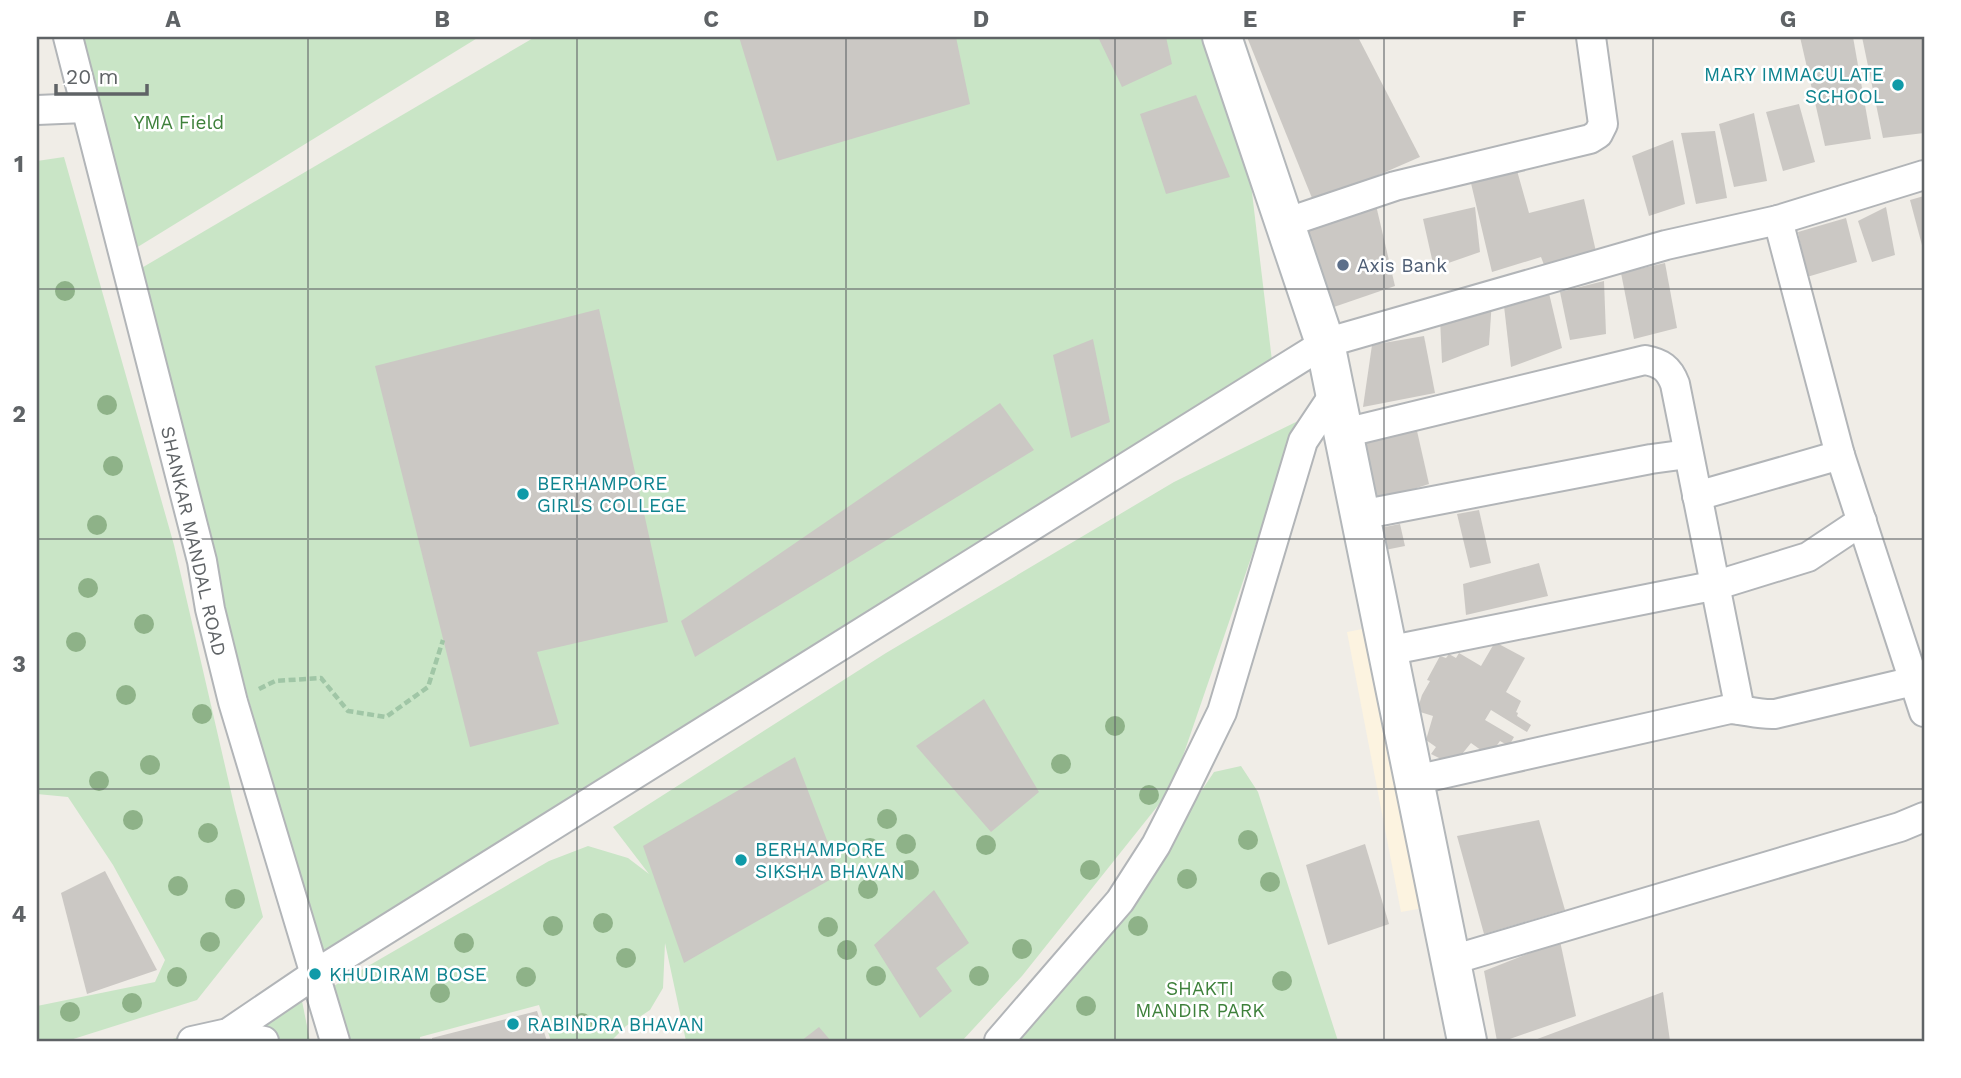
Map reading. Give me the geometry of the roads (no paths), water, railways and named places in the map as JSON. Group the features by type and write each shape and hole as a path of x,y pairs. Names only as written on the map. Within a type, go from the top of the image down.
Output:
{"street":[{"name":"SHANKAR MANDAL ROAD","path":"68,37 202,561 233,702 335,1041"},
{"path":"1222,37 1325,343 1467,1041"},
{"path":"1285,223 1395,186 1590,139 1598,134 1604,124 1591,37"},
{"path":"37,110 85,108"},
{"path":"192,1041 228,1033 315,974 1325,343 1666,244 1778,220 1924,175"},
{"path":"1778,220 1840,455 1924,712"},
{"path":"1344,433 1645,360 1659,363 1671,373 1717,585 1740,710"},
{"path":"999,1041 1120,901 1156,845 1184,792 1222,712 1303,441 1335,393"},
{"path":"1360,515 1688,454"},
{"path":"1697,496 1840,455"},
{"path":"1387,651 1717,585 1808,557 1862,521"},
{"path":"1415,780 1730,709 1755,715 1774,714 1914,681"},
{"path":"1452,960 1900,827 1924,817"},
{"path":"228,1033 264,1041"}],"place":[{"name":"MARY IMMACULATE SCHOOL","path":"1898,85"},
{"name":"Axis Bank","path":"1343,265"},
{"name":"BERHAMPORE GIRLS COLLEGE","path":"523,494"},
{"name":"BERHAMPORE SIKSHA BHAVAN","path":"741,860"},
{"name":"KHUDIRAM BOSE","path":"315,974"},
{"name":"RABINDRA BHAVAN","path":"513,1024"}],"park label":[{"name":"YMA Field","path":"179,122"},
{"name":"SHAKTI MANDIR PARK","path":"1200,999"}]}
